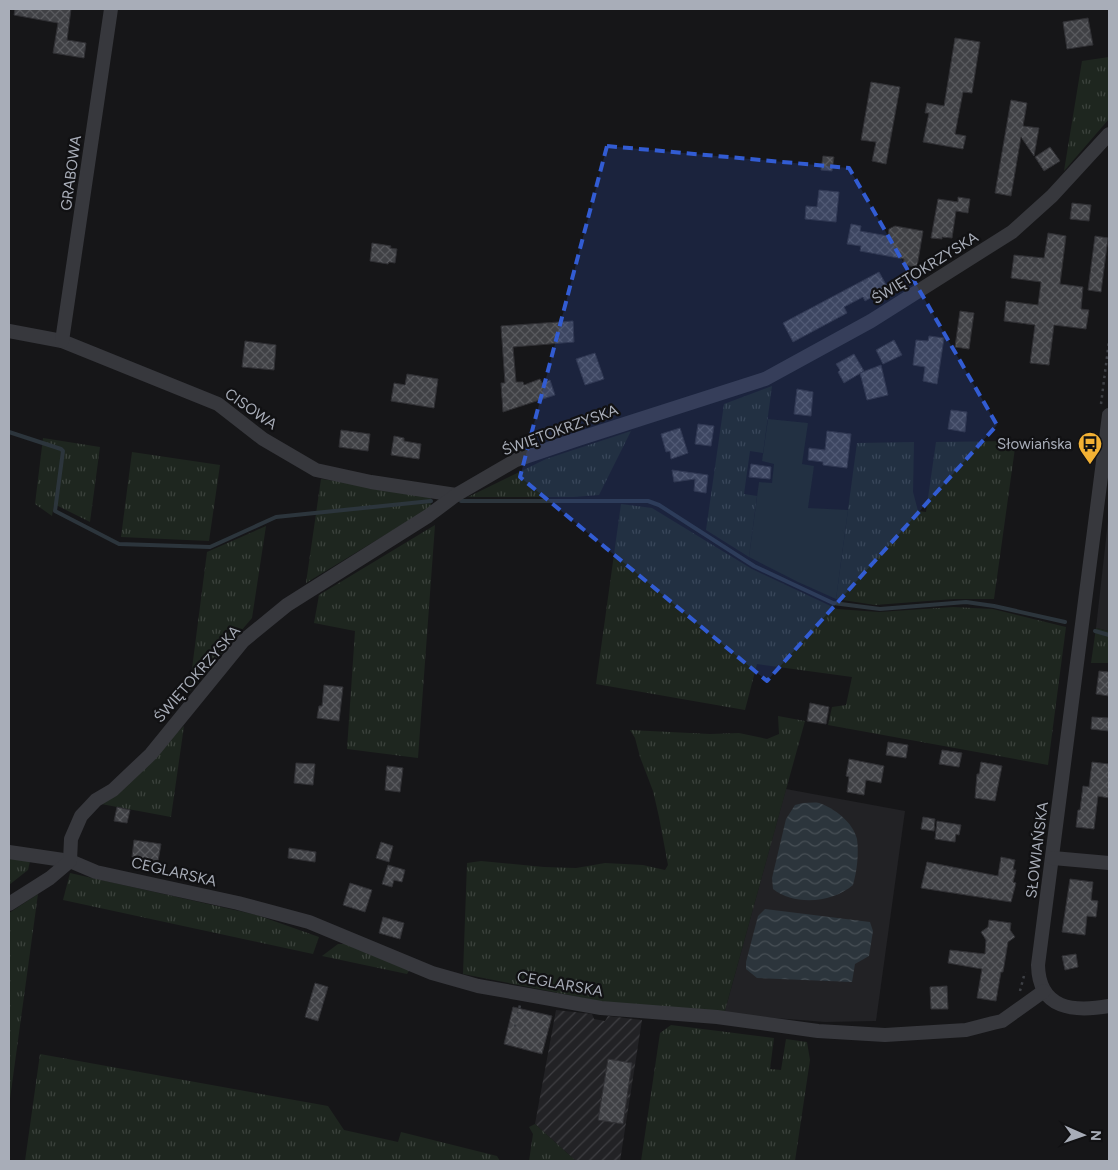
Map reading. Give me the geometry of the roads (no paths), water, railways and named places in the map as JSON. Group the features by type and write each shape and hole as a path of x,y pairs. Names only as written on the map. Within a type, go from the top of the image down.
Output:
{"street":[{"name":"GRABOWA","path":"62,341 111,9"},
{"name":"ŚWIĘTOKRZYSKA","path":"70,861 71,839 81,816 96,800 113,790 150,754 243,641 287,605 428,516 452,495 516,460 578,438 765,379 854,330 978,255 1012,232 1052,196 1109,134"},
{"name":"CISOWA","path":"9,331 62,341 218,404 263,439 316,470 371,482 452,495"},
{"name":"SŁOWIAŃSKA","path":"1044,991 1038,976 1038,965 1109,415"},
{"name":"CEGLARSKA","path":"9,852 70,861 96,872 238,903 309,922 432,973 478,986 601,1008 717,1017 818,1031 885,1035 966,1030 993,1023 1002,1020 1044,991"},
{"path":"1053,858 1109,863"},
{"path":"9,904 21,889 50,878 70,861"},
{"path":"1044,991 1049,997 1067,1008 1080,1010 1109,1006"}],"water":[{"path":"819,803 831,808 847,821 855,833 858,851 853,885 835,896 824,899 802,900 792,898 773,889 772,878 786,819 795,805"},
{"path":"765,909 870,922 873,931 869,956 855,964 852,982 757,978 746,969 746,962 758,916"}],"waterway":[{"path":"9,432 63,451 55,511 119,544 210,547 276,517 431,501"},
{"path":"461,501 648,501 659,505 754,566 833,603 880,609 966,602 994,606 1065,622"},
{"path":"1095,631 1109,635"}],"place":[{"name":"Słowiańska","path":"1090,465"}]}
